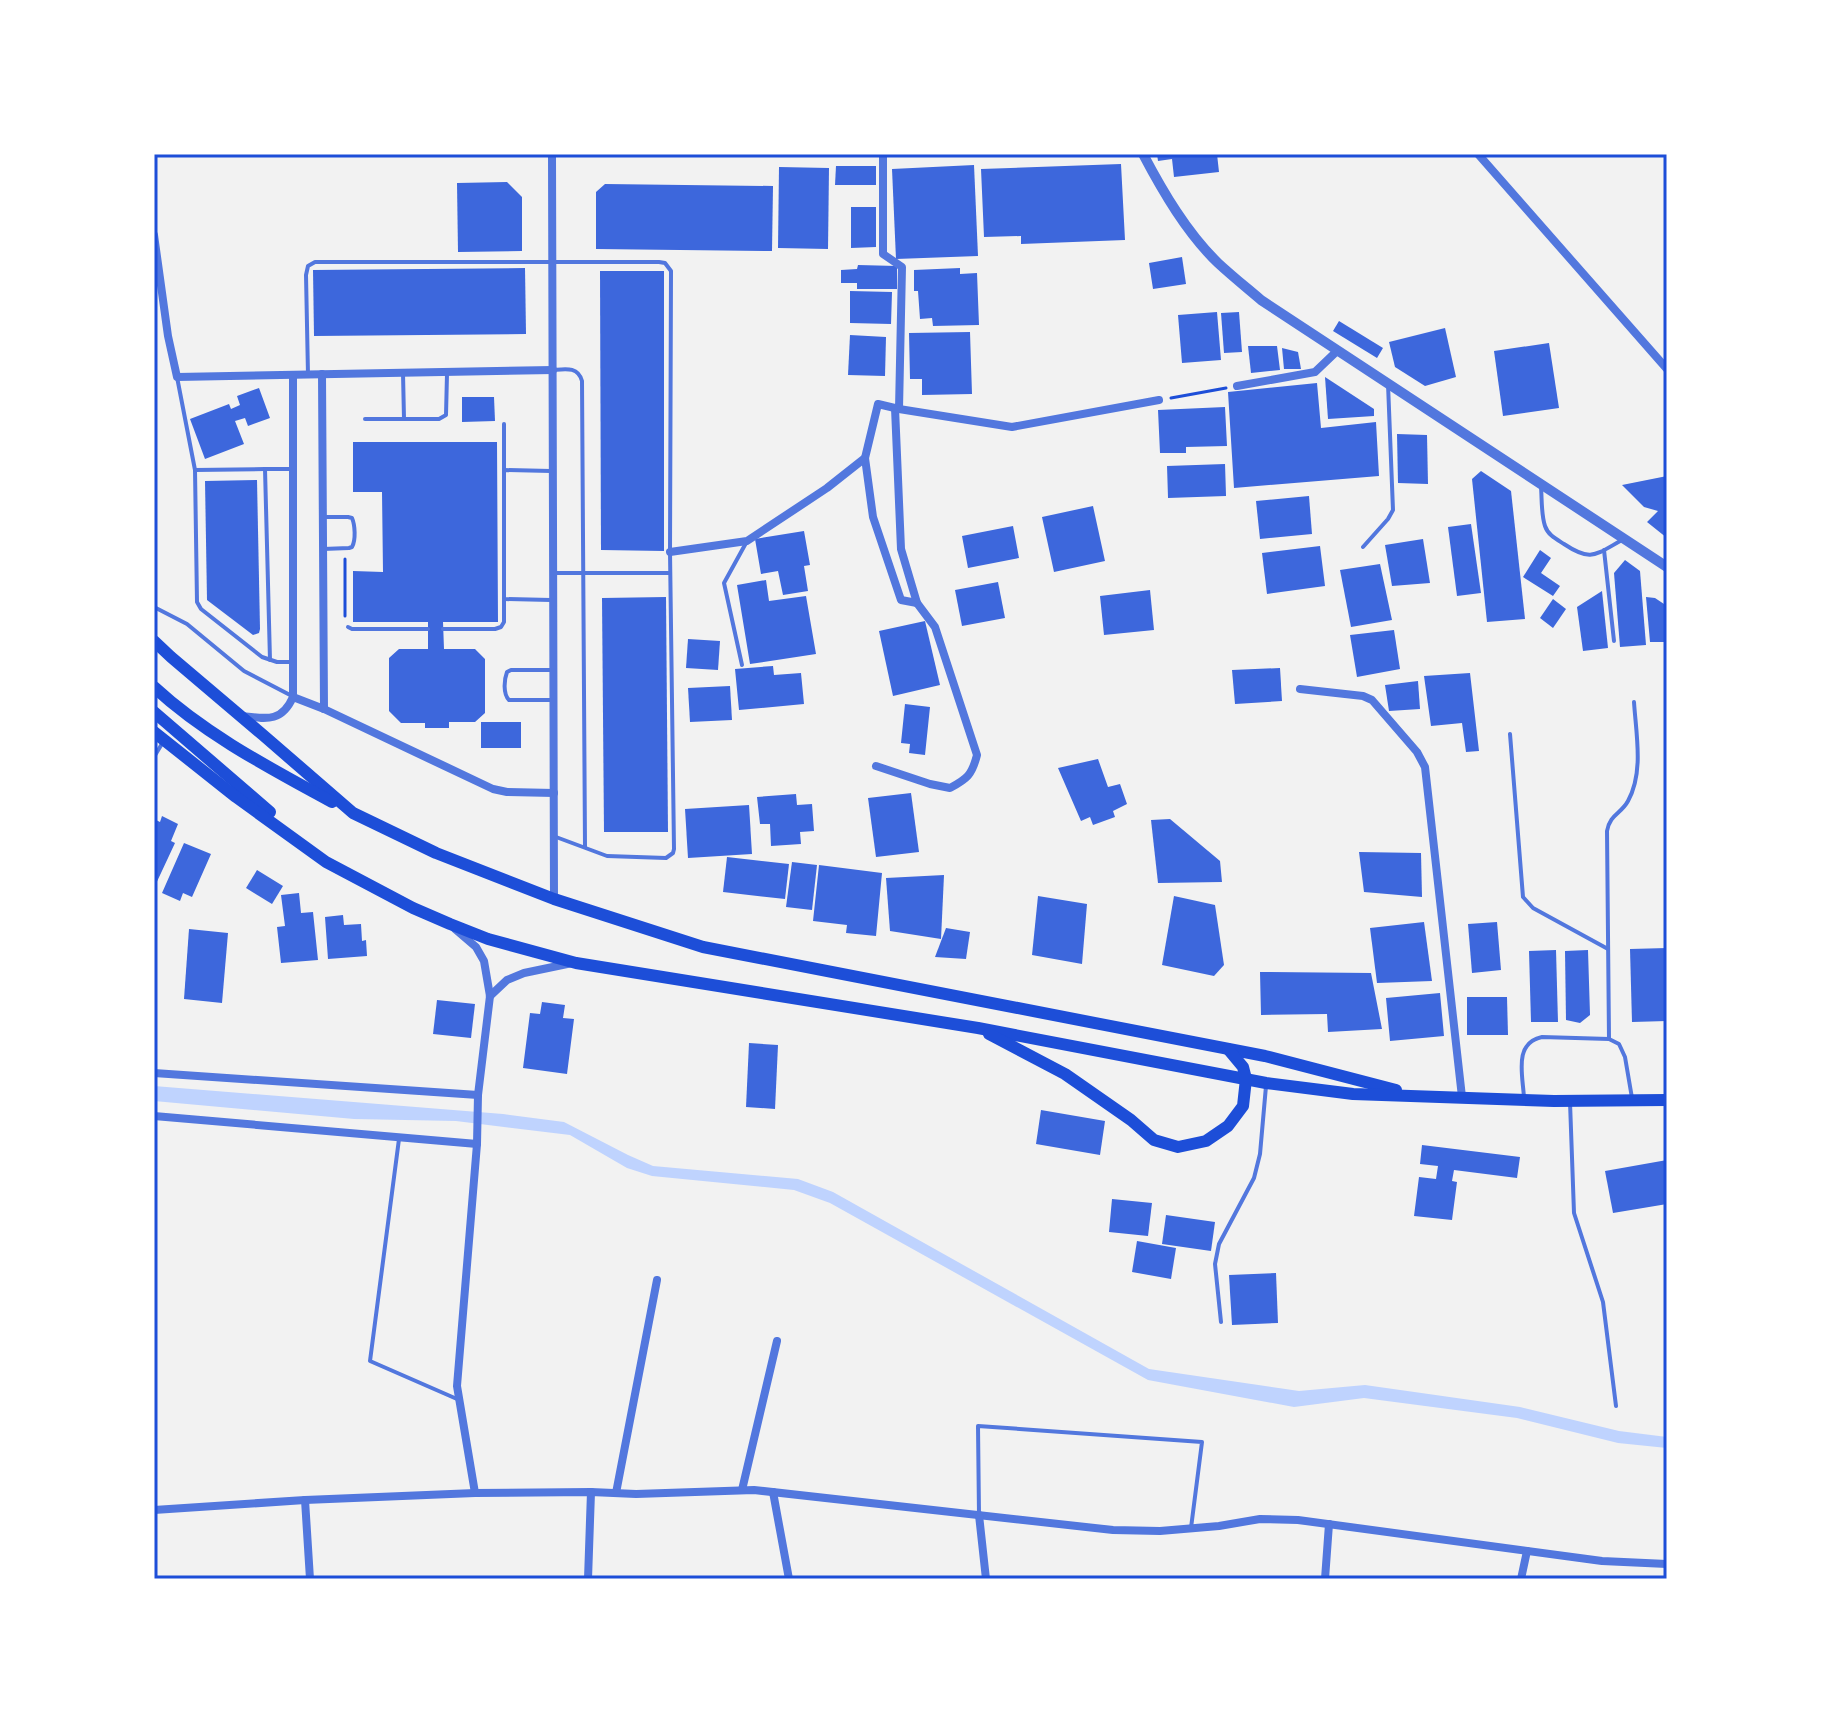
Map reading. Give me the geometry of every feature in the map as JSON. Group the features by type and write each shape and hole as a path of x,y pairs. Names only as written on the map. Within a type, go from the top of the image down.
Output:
{"main road":[{"path":"154,641 353,813"},
{"path":"154,687 188,715 254,759 353,813 436,853 554,899 703,947 1265,1056 1415,1095"},
{"path":"154,712 326,862"},
{"path":"159,736 326,862 450,924 488,939 576,963 978,1028 1266,1083 1353,1094 1524,1101 1667,1100"},
{"path":"978,1028 1065,1074 1154,1140 1178,1147 1206,1141 1228,1126 1243,1106 1246,1079 1243,1067 1228,1049"}],"street":[{"path":"552,154 554,899"},
{"path":"876,766 950,788 966,780 974,769 977,755 935,627 917,603 901,549 897,408 902,267 883,254 883,154"},
{"path":"1143,154 1186,225 1216,261 1261,300 1667,567"},
{"path":"1478,154 1667,369"},
{"path":"154,235 177,377 553,370"},
{"path":"1237,386 1315,372 1337,351"},
{"path":"322,374 324,709"},
{"path":"239,715 266,719 275,717 284,712 293,697 293,375"},
{"path":"917,603 901,600 873,517 865,458 878,404 1012,427 1159,400"},
{"path":"670,552 747,541 827,488 865,458"},
{"path":"1300,689 1363,696 1372,700 1417,752 1425,767 1462,1097"},
{"path":"293,697 493,789 554,793"},
{"path":"450,924 476,947 484,961 490,996 476,1132 457,1386 475,1493"},
{"path":"490,996 507,980 524,973 576,963"},
{"path":"154,1073 479,1098"},
{"path":"154,1116 477,1144"},
{"path":"616,1493 657,1280"},
{"path":"742,1490 777,1341"},
{"path":"154,1510 475,1493 742,1490 1113,1530 1160,1531 1260,1519 1298,1520 1602,1561 1667,1564"},
{"path":"588,1579 591,1492"},
{"path":"773,1492 789,1579"},
{"path":"305,1500 310,1579"},
{"path":"979,1515 986,1579"},
{"path":"1325,1579 1329,1524"},
{"path":"1521,1579 1527,1551"}],"lane":[{"path":"308,375 306,275 311,264 659,262 665,263 671,271 673,853 666,858 611,856 554,836"},
{"path":"553,370 575,370 582,381 585,848"},
{"path":"365,419 439,419 446,415 447,372"},
{"path":"403,373 404,419"},
{"path":"177,377 195,470 197,602 201,609 262,657 270,661 293,662"},
{"path":"1363,547 1393,510 1388,383"},
{"path":"443,629 498,629 504,622 504,424"},
{"path":"265,469 270,661"},
{"path":"195,470 293,469"},
{"path":"504,470 553,471"},
{"path":"1541,484 1545,525 1549,533 1581,555 1593,555 1625,539"},
{"path":"323,517 348,517 353,520 354,546 323,549"},
{"path":"742,665 724,583 747,541"},
{"path":"1604,550 1614,641"},
{"path":"553,573 670,573"},
{"path":"504,599 553,600"},
{"path":"154,607 187,624 244,671 293,697"},
{"path":"348,627 428,629"},
{"path":"554,670 511,670 505,676 509,700 554,700"},
{"path":"1609,1039 1607,831 1611,819 1628,802 1638,771 1634,702"},
{"path":"1510,734 1523,897 1533,908 1608,949"},
{"path":"154,757 159,736"},
{"path":"1524,1101 1523,1049 1534,1039 1542,1037 1609,1039 1619,1044 1623,1050 1632,1101"},
{"path":"1221,1322 1215,1264 1219,1244 1254,1178 1260,1154 1266,1083"},
{"path":"1570,1101 1574,1213 1603,1302 1616,1406"},
{"path":"399,1137 370,1361 459,1400"},
{"path":"979,1515 978,1426 1202,1442 1191,1528"}],"path":[{"path":"1159,400 1237,386"},
{"path":"345,549 348,627"}],"water":[{"path":"154,1086 503,1114 564,1122 653,1166 798,1179 833,1192 1149,1369 1299,1391 1365,1385 1520,1407 1619,1431 1667,1437 1667,1448 1618,1443 1517,1418 1364,1398 1294,1407 1148,1380 830,1203 794,1190 652,1176 627,1168 570,1135 456,1121 354,1119 154,1101"}],"building":[{"path":"1157,154 1217,154 1219,172 1174,177 1172,159 1158,161"},
{"path":"1121,164 1125,240 1021,244 1021,236 984,237 981,169"},
{"path":"974,165 978,256 896,259 892,169"},
{"path":"836,166 876,166 876,185 835,185"},
{"path":"779,167 829,168 828,249 778,248"},
{"path":"507,182 522,197 522,251 458,252 457,183"},
{"path":"605,184 773,186 772,251 596,249 596,192"},
{"path":"851,207 876,207 876,247 851,248"},
{"path":"1182,257 1186,284 1153,289 1149,263"},
{"path":"858,265 897,266 897,289 857,289 857,283 841,283 841,270 857,269"},
{"path":"525,268 526,334 314,336 313,270"},
{"path":"960,268 960,274 977,273 979,325 933,326 932,318 920,319 918,291 914,291 914,270"},
{"path":"600,271 664,271 664,551 601,550"},
{"path":"850,291 892,292 891,324 850,323"},
{"path":"1217,312 1221,360 1182,363 1178,315"},
{"path":"1239,312 1242,352 1224,353 1221,313"},
{"path":"1339,321 1383,348 1377,358 1333,331"},
{"path":"1445,328 1456,377 1425,386 1395,367 1389,342"},
{"path":"970,332 972,394 922,395 922,379 910,379 909,333"},
{"path":"850,335 886,337 885,376 848,375"},
{"path":"1549,343 1559,408 1503,416 1494,351"},
{"path":"1248,346 1277,346 1280,370 1251,373"},
{"path":"1282,348 1298,352 1301,369 1284,369"},
{"path":"1325,377 1374,409 1374,416 1328,419"},
{"path":"1317,383 1321,428 1376,422 1379,476 1234,488 1228,392"},
{"path":"259,388 270,418 248,426 245,418 235,421 244,444 205,459 190,419 229,404 231,409 240,405 237,396"},
{"path":"462,397 494,397 495,421 462,422"},
{"path":"1225,407 1227,446 1186,447 1186,453 1160,453 1158,410"},
{"path":"1397,434 1427,435 1428,484 1398,483"},
{"path":"353,442 497,442 498,622 443,622 444,649 475,649 485,659 485,713 475,722 449,722 449,728 425,728 425,723 401,723 389,711 389,658 399,649 428,649 428,622 353,622 353,571 383,572 382,492 353,492"},
{"path":"1225,464 1226,496 1168,498 1167,466"},
{"path":"1481,471 1511,491 1525,619 1487,622 1472,479"},
{"path":"1667,476 1667,538 1647,522 1658,511 1644,507 1622,485"},
{"path":"257,480 260,629 253,635 207,600 205,481"},
{"path":"1309,496 1312,534 1260,539 1256,501"},
{"path":"1093,506 1105,561 1054,572 1042,517"},
{"path":"1471,524 1481,593 1457,596 1448,527"},
{"path":"1013,526 1019,558 968,568 962,536"},
{"path":"804,531 810,565 804,566 808,591 783,595 778,571 761,574 755,539"},
{"path":"1423,539 1430,583 1392,586 1385,545"},
{"path":"1320,546 1325,586 1267,594 1262,553"},
{"path":"1540,550 1551,558 1541,573 1560,586 1553,596 1523,577"},
{"path":"1625,560 1640,571 1646,645 1620,647 1614,573"},
{"path":"1380,564 1392,620 1351,627 1340,570"},
{"path":"766,580 769,601 806,596 816,654 750,664 737,585"},
{"path":"998,582 1005,618 962,626 955,590"},
{"path":"1150,590 1154,630 1104,635 1100,596"},
{"path":"1602,591 1608,648 1583,651 1577,607"},
{"path":"666,597 668,832 604,832 602,598"},
{"path":"1646,597 1655,598 1667,606 1667,642 1650,642"},
{"path":"1553,599 1566,609 1553,628 1540,618"},
{"path":"925,621 940,685 893,696 879,631"},
{"path":"1394,630 1400,669 1357,677 1350,635"},
{"path":"688,639 720,641 718,670 686,668"},
{"path":"773,666 774,675 801,673 804,704 739,710 735,669"},
{"path":"1280,668 1282,701 1235,704 1232,670"},
{"path":"1470,673 1479,751 1466,752 1462,723 1431,726 1424,676"},
{"path":"1418,681 1420,709 1389,711 1385,685"},
{"path":"730,686 732,720 690,722 688,688"},
{"path":"905,704 930,707 925,755 909,753 910,744 901,743"},
{"path":"481,722 521,722 521,748 481,748"},
{"path":"1098,759 1108,787 1120,784 1127,804 1113,811 1115,817 1093,825 1090,817 1081,821 1058,768"},
{"path":"911,793 919,852 876,857 868,798"},
{"path":"796,794 797,805 812,804 814,831 800,832 801,844 771,846 770,824 760,824 757,797"},
{"path":"749,805 752,854 688,858 685,809"},
{"path":"162,816 178,824 171,841 175,843 154,888 154,819 160,822"},
{"path":"1170,819 1220,861 1222,882 1158,883 1151,820"},
{"path":"184,843 211,854 192,897 183,893 180,901 162,893"},
{"path":"1359,852 1421,853 1422,897 1364,892"},
{"path":"727,857 789,864 785,899 723,892"},
{"path":"792,862 817,865 812,910 786,907"},
{"path":"819,865 882,873 876,936 846,933 847,925 813,921"},
{"path":"257,870 283,886 272,904 246,888"},
{"path":"944,875 941,939 890,931 886,878"},
{"path":"299,893 301,913 313,912 318,960 281,963 277,927 285,926 281,895"},
{"path":"1038,896 1087,904 1082,964 1032,955"},
{"path":"1174,896 1215,905 1224,965 1214,976 1162,965"},
{"path":"343,915 344,925 361,924 367,956 328,959 325,917"},
{"path":"1424,922 1432,981 1377,983 1370,928"},
{"path":"1497,922 1501,970 1472,973 1468,924"},
{"path":"946,928 970,932 966,959 935,957"},
{"path":"189,929 228,933 222,1003 184,999"},
{"path":"1667,948 1667,1021 1632,1022 1630,949"},
{"path":"1556,950 1558,1022 1531,1022 1529,951"},
{"path":"1588,950 1590,1015 1580,1023 1566,1020 1565,951"},
{"path":"1260,972 1371,973 1382,1029 1328,1032 1327,1014 1261,1015"},
{"path":"1440,993 1444,1036 1390,1041 1386,998"},
{"path":"1467,997 1507,997 1508,1035 1467,1035"},
{"path":"437,1000 475,1004 471,1038 433,1034"},
{"path":"542,1002 565,1005 563,1018 574,1019 567,1074 523,1068 530,1013 540,1014"},
{"path":"749,1043 778,1045 775,1109 746,1107"},
{"path":"1041,1110 1105,1121 1100,1155 1036,1144"},
{"path":"1422,1145 1520,1157 1517,1178 1454,1170 1452,1181 1457,1182 1452,1220 1414,1216 1419,1177 1436,1179 1438,1166 1420,1164"},
{"path":"1667,1160 1667,1204 1613,1213 1605,1171"},
{"path":"1112,1199 1152,1203 1148,1236 1109,1232"},
{"path":"1166,1215 1215,1222 1211,1251 1162,1244"},
{"path":"1137,1241 1176,1248 1171,1279 1132,1272"},
{"path":"1276,1273 1278,1323 1232,1325 1229,1275"}]}
